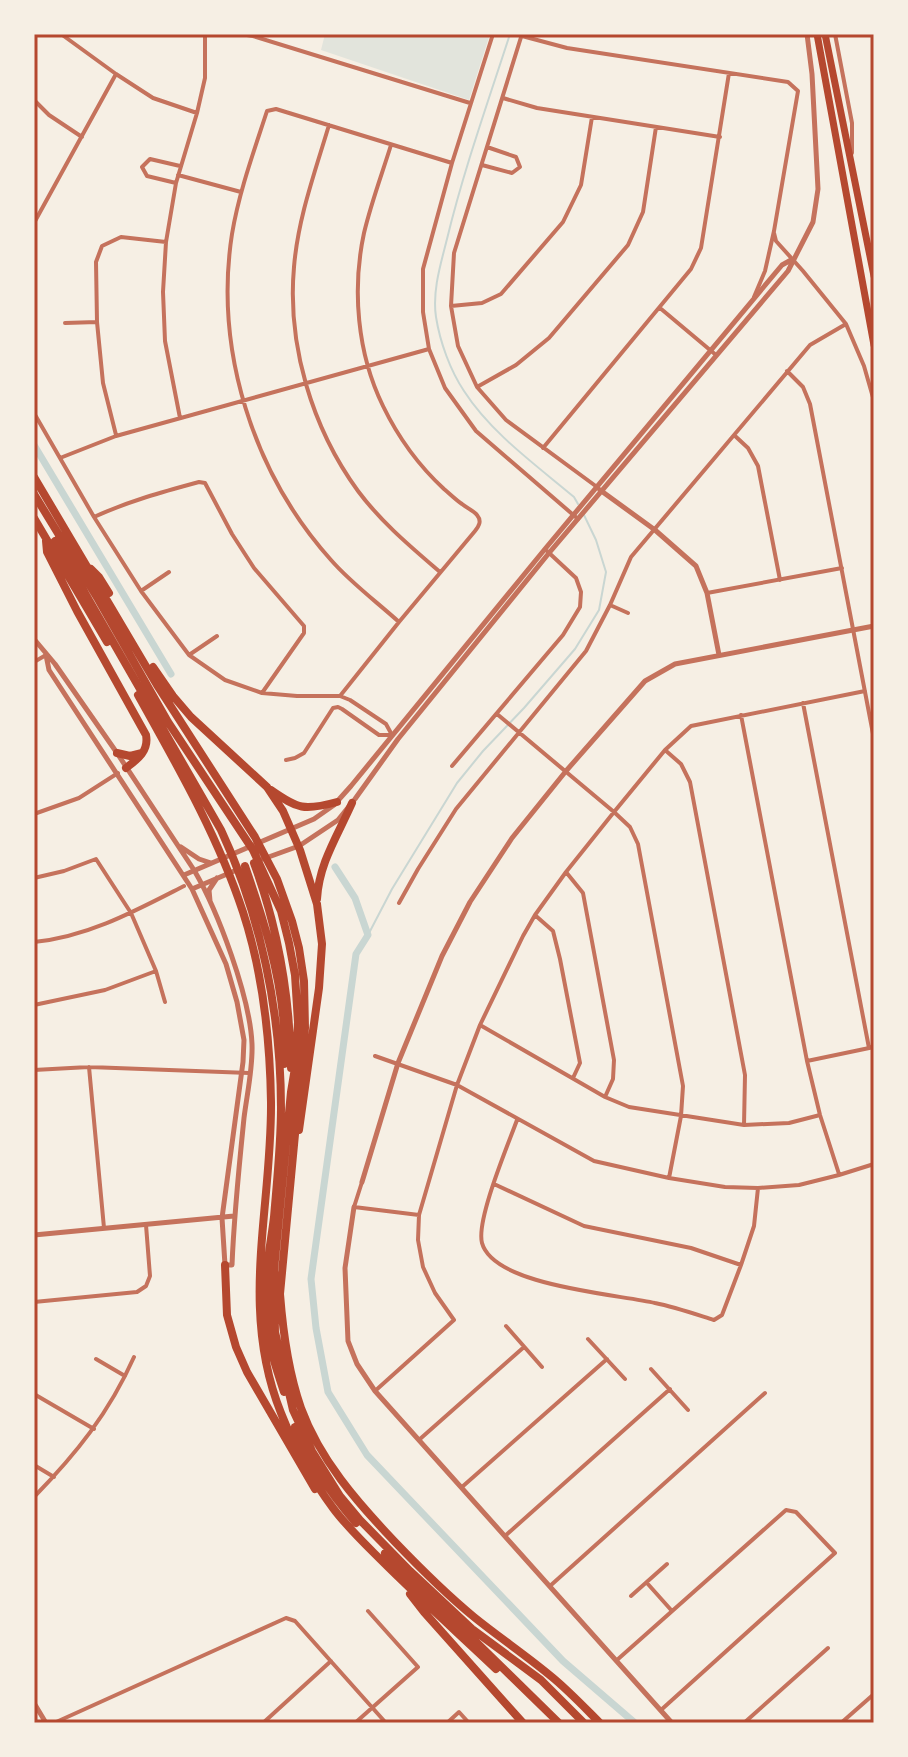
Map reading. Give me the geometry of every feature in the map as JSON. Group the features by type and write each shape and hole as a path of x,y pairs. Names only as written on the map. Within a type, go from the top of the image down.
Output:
{"highway":[{"path":"34,477 157,685 247,824 296,934 305,994 305,1028 282,1256 281,1305 289,1368 302,1411 325,1456 353,1497 438,1586 552,1677 600,1723"},
{"path":"34,494 168,722 272,880 281,911 295,975 298,1022 274,1270 275,1332 293,1410 312,1451 340,1496 360,1520 472,1629 541,1680 584,1723"},
{"path":"34,504 221,830 236,862 267,968 277,1034 281,1108"},
{"path":"34,518 139,697 213,836 243,912 257,968 270,1053 270,1140 259,1268 264,1347 270,1382 281,1414 331,1507"},
{"path":"45,537 47,552 146,735 146,746 139,758 122,770"},
{"path":"85,564 99,577 150,663 191,717 267,787 296,806 315,807 337,802"},
{"path":"117,753 130,756 143,752"},
{"path":"267,787 292,828 299,846 322,930 322,961 294,1154"},
{"path":"317,904 322,867 352,803"},
{"path":"249,865 272,918 285,974 291,1092"},
{"path":"249,865 278,978 284,1026 285,1081 267,1269 273,1356 289,1411 317,1473 336,1500 402,1571 559,1723"},
{"path":"229,1265 227,1315 240,1356 304,1473 319,1494 395,1574 552,1723"},
{"path":"395,1574 424,1612 523,1723"}],"main road":[{"path":"817,34 874,345"},
{"path":"825,34 874,276"}],"street":[{"path":"61,34 153,98 197,113"},
{"path":"180,418 165,341 163,292 166,242 180,166 205,78 205,34"},
{"path":"241,34 470,103"},
{"path":"493,34 452,163 423,269 423,312 429,349 445,388 476,431 576,517"},
{"path":"599,489 788,271 813,222 818,189 807,34"},
{"path":"835,34 852,123 851,164"},
{"path":"719,655 707,593 696,566 655,530 506,420 477,387 458,346 451,306 454,253 522,35 567,48 788,82 798,91 774,231 765,271 753,299"},
{"path":"542,449 691,269 701,248 729,73"},
{"path":"34,223 116,74"},
{"path":"502,98 537,108 720,137"},
{"path":"34,100 49,115 82,137"},
{"path":"399,622 332,562 296,516 266,463 243,400 230,336 228,286 232,235 241,192 267,111 276,109 452,163"},
{"path":"451,306 482,303 501,294 563,222 581,185 592,117"},
{"path":"329,125 303,208 294,268 294,324 305,383 328,442 358,491 393,531 440,572"},
{"path":"477,387 516,365 549,338 628,245 643,212 656,127"},
{"path":"340,696 479,526 480,520 425,471 404,444 382,404 368,366 358,317 358,271 365,233 391,145"},
{"path":"482,165 512,173 520,167 516,157 487,147"},
{"path":"176,183 147,176 142,167 150,159 180,166"},
{"path":"178,175 241,192"},
{"path":"774,231 776,241 846,324 864,366 874,401"},
{"path":"116,436 103,383 97,322 96,262 102,246 121,237 166,242"},
{"path":"184,875 314,819 337,802 395,737 710,350 782,265 792,259"},
{"path":"660,308 716,355"},
{"path":"65,323 97,322"},
{"path":"399,903 456,809 586,651 631,557 810,345 846,324"},
{"path":"60,458 116,436 429,349"},
{"path":"787,371 803,387 810,404 874,739"},
{"path":"34,413 141,591 189,655 225,680 262,693 340,696 386,724 395,737"},
{"path":"734,435 748,448 758,466 780,580"},
{"path":"94,517 128,502 199,482 205,483 254,568 304,626 304,633 262,693"},
{"path":"452,766 563,635 580,607 581,592 576,578 547,551"},
{"path":"707,593 842,568"},
{"path":"141,591 169,572"},
{"path":"610,605 628,613"},
{"path":"672,1723 375,1391 357,1364 348,1341 345,1268 354,1207 398,1063 442,956 470,902 512,838 645,681 675,664 874,626"},
{"path":"189,655 217,636"},
{"path":"34,639 117,753 122,770 192,889 226,964 244,1040 222,1218 229,1265"},
{"path":"34,662 46,655"},
{"path":"46,655 49,670 194,870 229,950 244,1001 252,1044 229,1265"},
{"path":"375,1391 454,1320 435,1293 423,1267 418,1240 419,1215 457,1085 480,1025 535,915 665,750 691,726 865,691"},
{"path":"803,703 872,1047 807,1061"},
{"path":"286,760 304,753 333,708 342,709 379,735 395,737"},
{"path":"497,714 614,812 630,827 638,844 683,1086 681,1116 669,1178"},
{"path":"741,715 807,1061 839,1175"},
{"path":"192,889 299,846 338,820 395,737"},
{"path":"665,750 681,764 690,782 745,1075 744,1125"},
{"path":"34,814 79,798 122,770"},
{"path":"173,840 192,855 211,863"},
{"path":"34,878 96,859 131,913 156,971 165,1002"},
{"path":"566,872 583,893 614,1060 613,1079 605,1097"},
{"path":"211,906 209,890 217,878"},
{"path":"34,942 86,930 131,913 184,886"},
{"path":"535,915 553,931 560,959 580,1063 573,1078"},
{"path":"34,1005 105,990 156,971"},
{"path":"480,1025 605,1097 629,1107 744,1125 789,1123 820,1115"},
{"path":"375,1056 457,1085 594,1161 669,1178 725,1187 758,1188 799,1185 874,1164"},
{"path":"34,1070 89,1067 249,1073"},
{"path":"89,1067 104,1229"},
{"path":"517,1119 489,1201 481,1232 482,1242 489,1256 503,1266 541,1282 656,1303 714,1320 722,1315 741,1265 754,1226 758,1188"},
{"path":"34,1155 34,1168"},
{"path":"494,1184 584,1226 691,1248 741,1265"},
{"path":"354,1207 419,1215"},
{"path":"34,1235 234,1216"},
{"path":"34,1302 137,1292 146,1286 150,1276 146,1225"},
{"path":"506,1326 542,1367"},
{"path":"588,1339 625,1379"},
{"path":"420,1439 524,1347"},
{"path":"34,1497 94,1429 134,1357"},
{"path":"96,1359 125,1376"},
{"path":"462,1487 607,1359"},
{"path":"651,1369 688,1410"},
{"path":"505,1536 670,1389"},
{"path":"550,1586 765,1393"},
{"path":"34,1394 94,1429"},
{"path":"34,1465 54,1477"},
{"path":"617,1660 786,1510 796,1512 835,1553 661,1710"},
{"path":"631,1596 667,1564"},
{"path":"647,1583 672,1611"},
{"path":"355,1723 418,1667 368,1611"},
{"path":"54,1723 286,1618 295,1621 386,1723"},
{"path":"744,1723 828,1648"},
{"path":"263,1723 331,1661"},
{"path":"841,1723 874,1694"},
{"path":"34,1703 46,1723"},
{"path":"447,1723 459,1712 469,1723"}],"shaded area":[{"path":"325,34 490,34 469,100 321,50"}],"waterway":[{"path":"510,34 454,213 438,277 436,317 450,365 475,406 501,435 574,497 578,504"},
{"path":"34,445 171,674"},
{"path":"368,935 392,889 457,783 575,649 599,610 606,572 583,513"},
{"path":"335,867 355,898 368,935 356,954 311,1279 328,1392 367,1455 563,1661 635,1723"}]}
